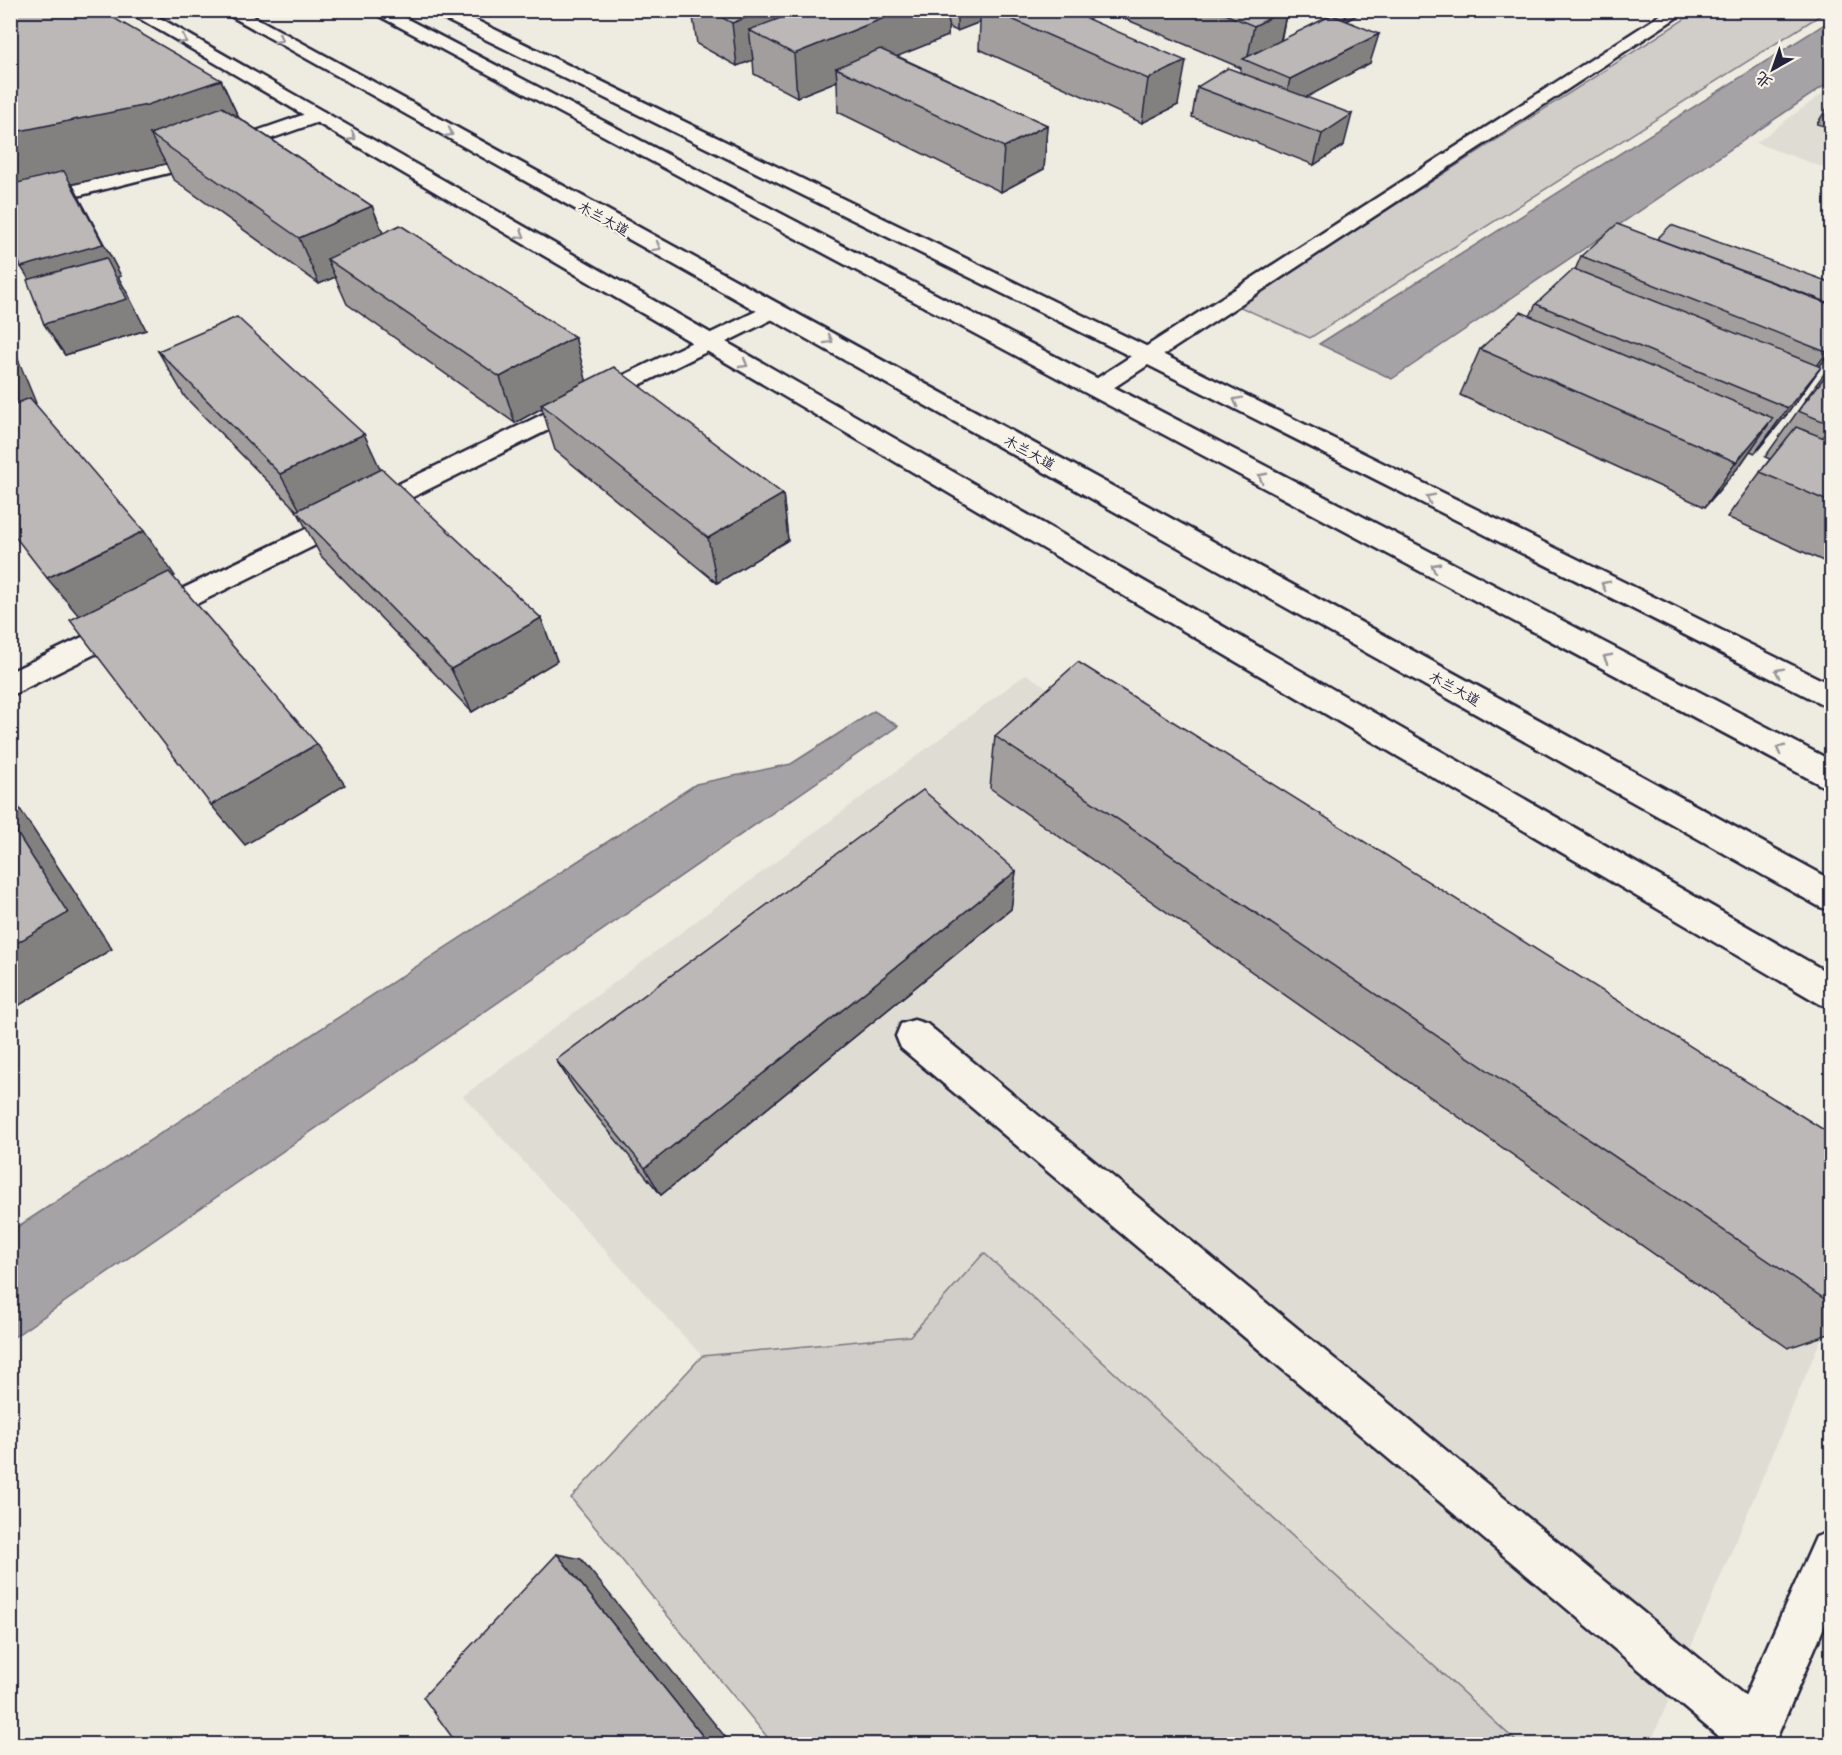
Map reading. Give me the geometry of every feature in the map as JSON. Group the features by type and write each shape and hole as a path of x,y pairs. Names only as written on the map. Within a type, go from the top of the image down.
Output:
{"main road":[{"path":"133,10 1832,993"},
{"name":"木兰大道","path":"228,10 1832,897"},
{"path":"376,10 1832,776"},
{"path":"440,10 1148,356 1832,699"},
{"path":"1096,389 1680,10"},
{"path":"10,207 177,165 317,116"},
{"path":"10,685 773,310"},
{"path":"914,1036 1752,1739 1832,1553"}],"shaded area":[{"path":"1697,11 1827,11 1310,338 1238,306"},
{"path":"1831,20 1831,81 1392,379 1319,344"},
{"path":"1831,87 1831,170 1756,143"},
{"path":"1026,674 1831,1193 1831,1315 1650,1744 1519,1744 984,1253 910,1336 702,1356 463,1096"},
{"path":"874,711 898,726 11,1339 11,1231 696,784 791,764"},
{"path":"984,1253 1519,1744 773,1744 571,1498 702,1356 910,1336"}],"building":[{"path":"10,10 100,10 221,80 147,105 10,133"},
{"path":"708,10 766,10 732,23"},
{"path":"802,10 904,10 794,54 749,30"},
{"path":"991,10 1067,10 1186,61 1148,79"},
{"path":"1215,10 1285,10 1254,26"},
{"path":"1332,15 1379,34 1290,79 1243,59"},
{"path":"880,49 1047,125 1004,147 836,68"},
{"path":"1228,68 1352,114 1322,134 1197,87"},
{"path":"222,107 372,206 299,238 150,134"},
{"path":"64,171 103,244 21,267 10,242 10,185"},
{"path":"1617,224 1832,305 1832,345 1826,352 1581,256"},
{"path":"400,225 575,337 500,377 327,259"},
{"path":"1671,225 1832,283 1832,304 1657,239"},
{"path":"106,258 127,299 44,324 27,280"},
{"path":"1574,269 1821,367 1788,408 1536,304"},
{"path":"1521,312 1773,418 1736,462 1480,349"},
{"path":"237,317 364,434 280,474 158,351"},
{"path":"614,367 783,494 708,538 541,404"},
{"path":"1832,370 1832,425 1798,411"},
{"path":"30,398 144,531 47,578 10,530 10,406"},
{"path":"1796,427 1832,441 1832,503 1760,472"},
{"path":"382,469 541,618 451,669 296,511"},
{"path":"169,572 317,744 211,805 70,620"},
{"path":"1078,662 1832,1135 1832,1304 995,736"},
{"path":"923,790 1016,871 645,1168 556,1060"},
{"path":"10,822 68,913 10,947"},
{"path":"557,1554 709,1744 457,1744 423,1697"}]}
